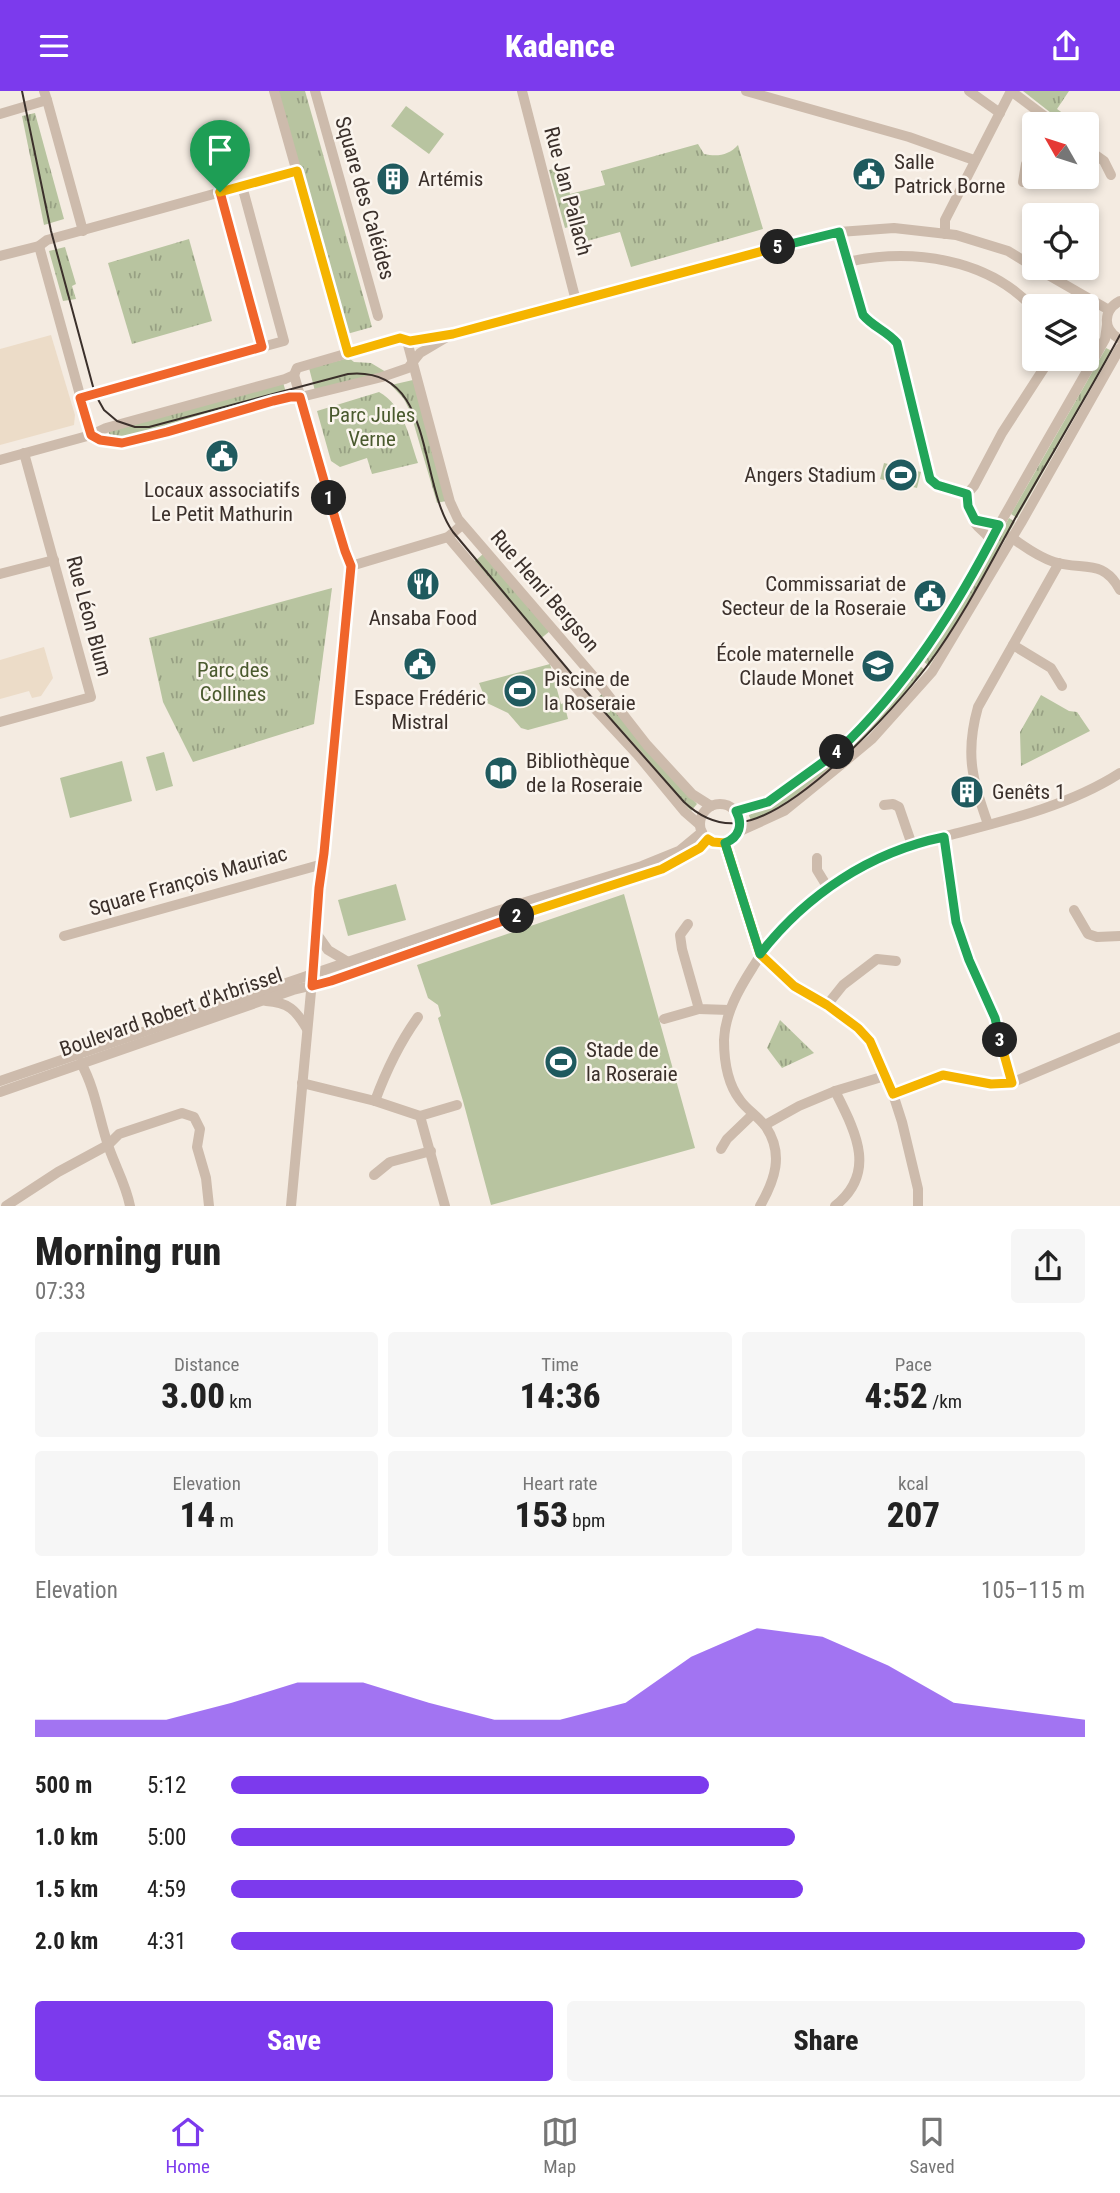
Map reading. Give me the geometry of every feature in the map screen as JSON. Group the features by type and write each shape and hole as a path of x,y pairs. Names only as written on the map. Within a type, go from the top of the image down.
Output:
{"street":[{"path":"274,91 348,353"},
{"name":"Square des Caléides","path":"315,91 378,316"},
{"name":"Rue Jan Pallach","path":"522,91 576,301"},
{"path":"746,91 909,137 974,160"},
{"path":"969,91 1000,113"},
{"path":"945,234 945,220 1011,91 1039,112"},
{"path":"0,114 46,96 83,231"},
{"path":"1099,158 1111,175"},
{"path":"0,256 39,246 47,240 297,171"},
{"path":"80,398 284,341 242,186"},
{"path":"220,192 262,347"},
{"path":"291,1206 351,566 294,375 297,368 400,338 407,341 453,334 839,232 894,228 945,234 972,239 1008,251 1022,259"},
{"path":"839,232 863,315 897,343 930,479 937,485 967,494"},
{"path":"39,246 91,435 100,440 122,443 273,401 382,377 408,368 420,353 453,334"},
{"path":"847,262 864,258 909,256 946,259 978,271 1022,296"},
{"path":"1057,280 1109,310"},
{"path":"736,811 768,802 835,753 869,722 903,682 916,660 933,641 991,541 1105,339 1109,310 1120,301"},
{"path":"1107,325 1114,336 1120,339"},
{"name":"Rue Henri Bergson","path":"407,341 451,508 462,525 594,677 648,745 692,794 711,806"},
{"path":"738,832 740,823 736,811 723,804 711,806 702,816 703,832 713,842 725,843 738,832 784,811 872,739 932,672 1120,348"},
{"path":"991,541 976,525 968,506 967,494 1042,371"},
{"path":"0,460 294,375"},
{"name":"Rue Léon Blum","path":"0,722 91,697 24,453"},
{"path":"975,520 999,525"},
{"path":"351,566 448,537 462,525"},
{"name":"Rue Henri Bergson","path":"448,537 584,698 636,753 703,832"},
{"path":"1011,537 1049,560 1097,567 1106,572 1120,590"},
{"path":"0,574 54,560"},
{"path":"988,824 979,799 970,757 971,732 978,707 1059,563"},
{"path":"1013,645 1051,668 1058,675 1062,686"},
{"path":"760,1206 770,1189 778,1159 765,1125 751,1115 729,1080 724,1038 729,1010 760,954 783,927 828,888 873,861 912,845 1065,800 1119,777"},
{"path":"884,805 893,804 899,807 912,845"},
{"name":"Boulevard Robert d'Arbrissel","path":"0,1092 262,1001 348,962 497,911 642,866 679,851 703,832"},
{"name":"Boulevard Robert d'Arbrissel","path":"0,1081 313,980 331,981 662,869 700,848 703,832"},
{"path":"944,837 956,922 969,960 995,1018 1012,1083"},
{"path":"725,843 760,954 794,986 827,1005 858,1028 870,1041 893,1094 918,1189 918,1206"},
{"path":"817,858 817,870 828,888"},
{"name":"Square François Mauriac","path":"64,936 323,864"},
{"path":"1074,911 1088,934 1097,937 1120,936"},
{"path":"688,924 680,935 699,1009"},
{"path":"316,933 328,950 348,962"},
{"path":"827,1005 843,985 869,964 877,959 896,961"},
{"path":"262,1001 288,1005 301,1018 307,1029"},
{"path":"664,1019 699,1009 729,1010"},
{"path":"375,1101 388,1070 418,1017"},
{"path":"893,1094 943,1075 991,1084 1012,1083 1120,1037"},
{"path":"81,1063 102,1118 108,1145 127,1189 130,1206"},
{"path":"765,1125 799,1106 835,1091 885,1076"},
{"path":"302,1083 375,1101 420,1116 457,1105"},
{"path":"835,1091 856,1133 860,1167 852,1189 835,1206"},
{"path":"6,1206 58,1172 108,1145 119,1135 182,1112 194,1117 200,1129 197,1147 206,1178 209,1206"},
{"path":"720,1149 751,1115"},
{"path":"420,1116 445,1206"},
{"path":"374,1175 390,1162 431,1151"}],"green space":[{"path":"278,91 305,91 372,327 347,334"},
{"path":"1023,91 1069,91 1057,109 1061,112 1050,112"},
{"path":"406,106 444,134 429,154 391,126"},
{"path":"35,113 64,219 44,225 22,116"},
{"path":"698,144 704,154 714,155 727,153 738,145 763,229 631,267 620,232 587,241 582,223 565,228 549,170 558,168 570,194 605,185 601,171"},
{"path":"189,239 212,321 132,344 108,263"},
{"path":"65,247 76,284 72,286 76,299 63,301 49,251"},
{"path":"1106,348 1112,351 1017,518 1011,514 1093,371 1099,371 1099,360"},
{"path":"349,358 354,362 371,363 386,372 315,391 309,368"},
{"path":"413,380 446,501 437,503 410,411 404,399 391,385"},
{"path":"283,382 286,393 133,436 111,439 108,430"},
{"name":"Parc Jules Verne","path":"379,392 400,414 418,463 372,474 367,458 340,467 331,461 317,411"},
{"name":"Angers Stadium","path":"884,463 921,472 917,488 880,479"},
{"path":"1009,518 1015,522 929,666 923,661 953,617"},
{"path":"483,554 550,631 539,640 474,562"},
{"name":"Parc des Collines","path":"332,588 314,724 193,762 163,702 149,638"},
{"name":"Piscine de la Roseraie","path":"550,664 568,719 528,730 521,728 508,713 487,703 479,683"},
{"path":"920,666 925,670 846,756 800,793 751,821 749,815 771,804 893,699"},
{"path":"603,693 697,804 691,811 593,702"},
{"path":"1041,695 1069,711 1077,712 1090,731 1021,766 1020,732"},
{"path":"164,752 173,786 156,791 146,757"},
{"path":"122,761 132,801 70,818 60,778"},
{"path":"396,884 406,920 348,936 338,900"},
{"name":"Stade de la Roseraie","path":"624,894 695,1148 491,1205 438,1018 441,1016 438,1005 428,998 417,965"},
{"path":"780,1020 814,1053 782,1068 767,1048"}],"shaded area":[{"path":"51,335 75,415 74,425 0,445 0,349"},
{"path":"44,647 53,678 41,696 32,698 29,691 0,699 0,660"}],"tram line":[{"path":"22,91 51,231 95,394 104,410 117,421 135,427 149,427 348,374 376,376 396,388 410,407 420,431 442,510 453,532 586,691 684,802 702,815 722,823 737,823 760,817 814,783 867,734 927,666 963,611 1120,335"}],"place":[{"name":"Salle Patrick Borne","path":"869,174"},
{"name":"Artémis","path":"393,179"},
{"name":"Locaux associatifs Le Petit Mathurin","path":"222,456"},
{"name":"Angers Stadium","path":"901,475"},
{"name":"Ansaba Food","path":"423,584"},
{"name":"Commissariat de Secteur de la Roseraie","path":"930,596"},
{"name":"Espace Frédéric Mistral","path":"420,664"},
{"name":"École maternelle Claude Monet","path":"878,666"},
{"name":"Piscine de la Roseraie","path":"520,691"},
{"name":"Bibliothèque de la Roseraie","path":"501,773"},
{"name":"Genêts 1","path":"967,792"},
{"name":"Stade de la Roseraie","path":"561,1062"}],"route":[{"path":"220,192 262,347 80,398 91,435 100,440 122,443 273,401 300,397 351,566 312,986 662,869 700,848 708,839 725,843 760,954 794,986 841,1014 858,1028 870,1041 893,1094 943,1075 991,1084 1012,1083 995,1018 969,960 956,922 944,837 885,854 859,868 828,888 799,913 760,954 753,936 725,843 738,832 740,823 736,811 768,802 783,792 835,753 869,722 933,641 999,525 975,520 968,506 967,494 937,485 930,479 897,343 863,315 839,232 453,334 410,341 400,338 348,353 297,171 220,192"}]}
